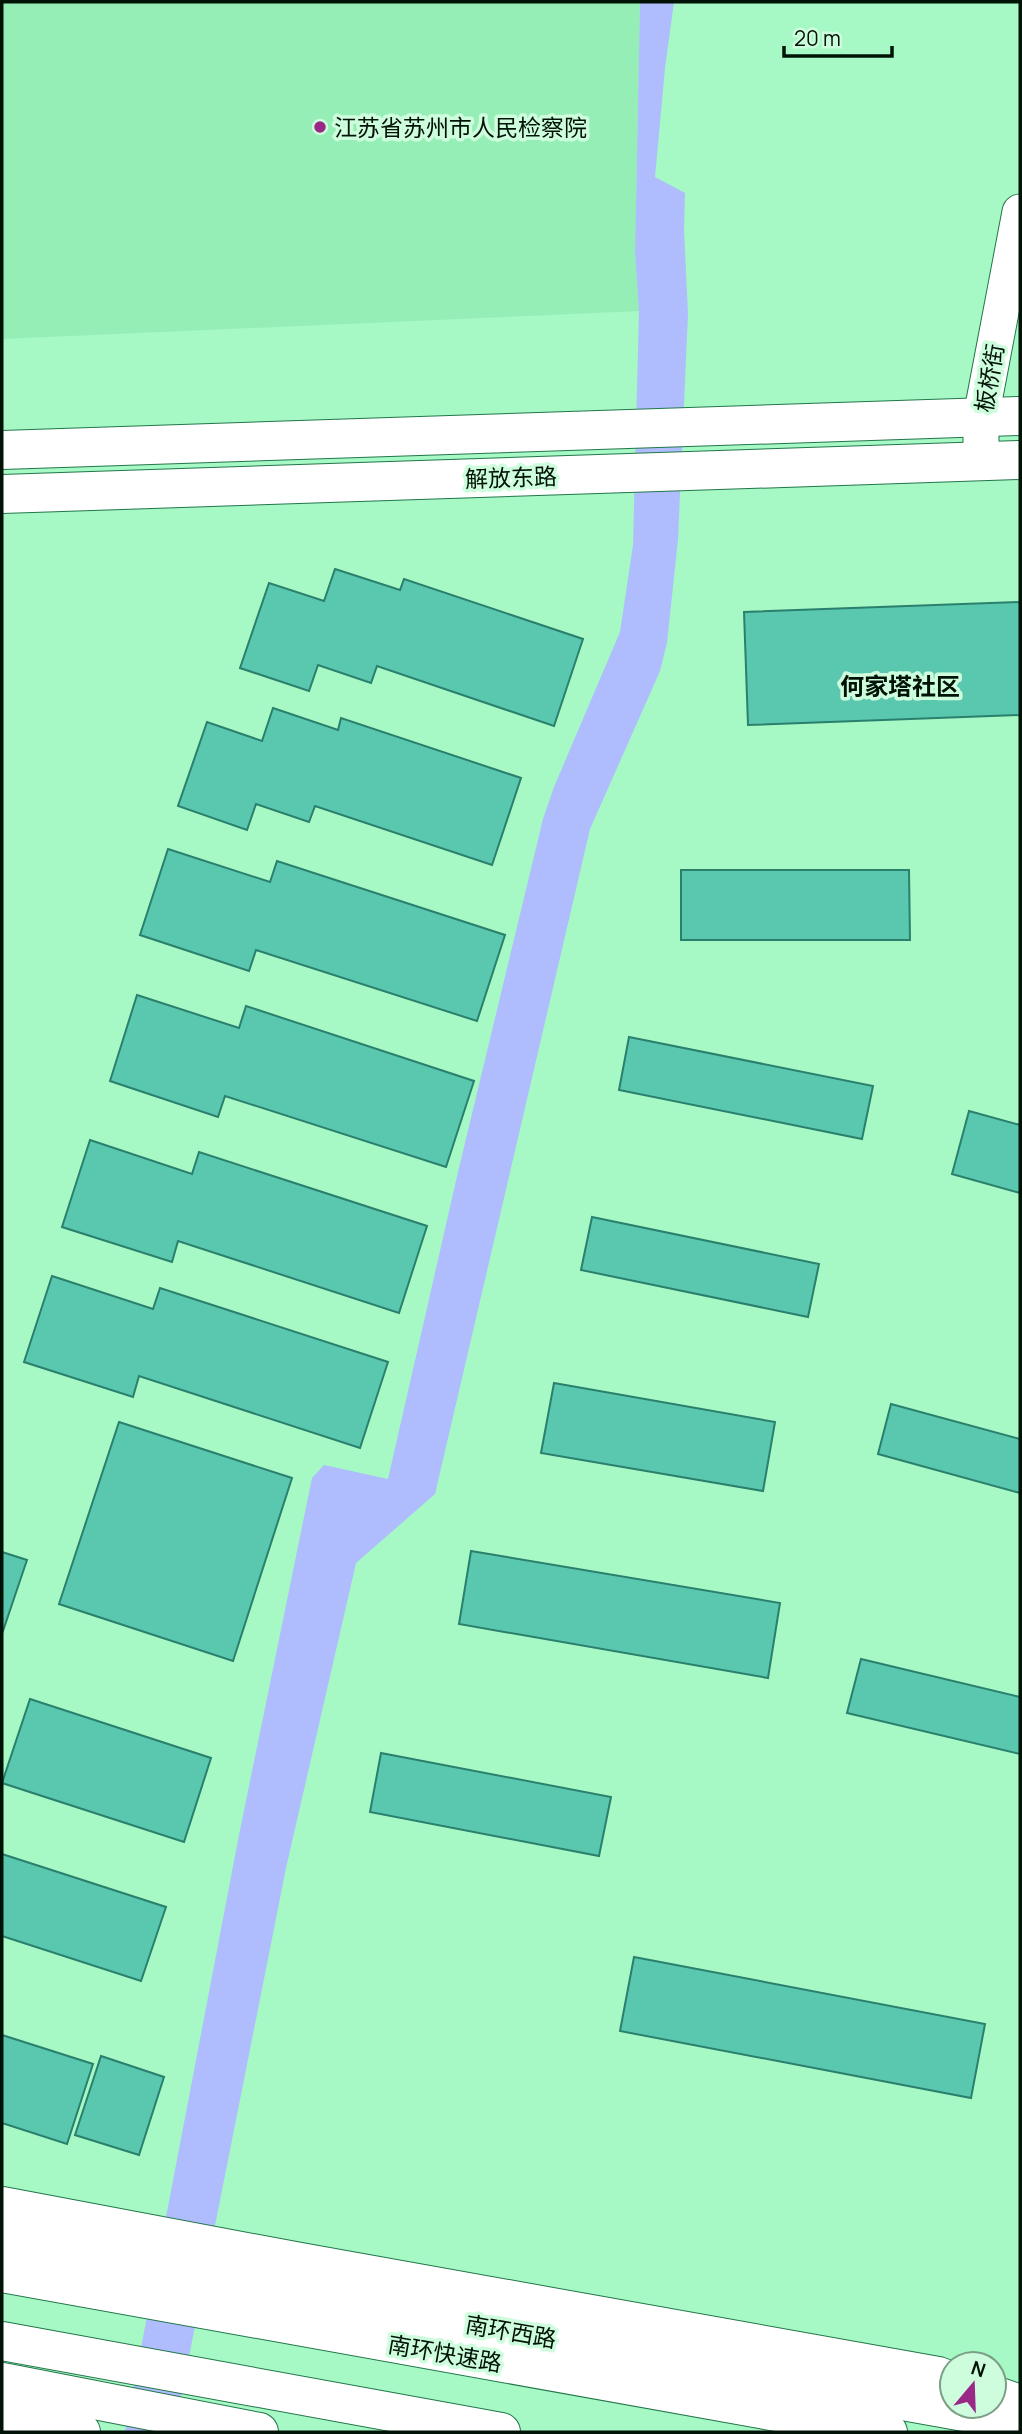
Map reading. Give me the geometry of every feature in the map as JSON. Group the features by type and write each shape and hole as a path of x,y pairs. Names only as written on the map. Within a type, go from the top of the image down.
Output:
{"main road":[{"name":"解放东路","path":"2,450 1020,416"},
{"name":"解放东路","path":"2,494 1020,460"},
{"path":"2,2206 938,2376"},
{"name":"南环西路","path":"2,2240 1020,2422"},
{"name":"南环快速路","path":"2,2273 888,2432"},
{"path":"2,2341 501,2432"},
{"path":"2,2382 259,2432"},
{"path":"2,2416 81,2432"}],"street":[{"name":"板桥街","path":"981,461 981,417 1020,212"}],"shaded area":[{"name":"江苏省苏州市人民检察院","path":"2,2 640,2 635,253 639,311 2,339"}],"water":[{"path":"640,2 674,2 655,177 685,193 688,314 678,539 667,643 660,671 590,829 435,1494 356,1563 286,1868 174,2432 125,2432 239,1835 312,1478 324,1465 388,1479 543,819 620,632 633,545 639,311 635,253"}],"building":[{"path":"335,569 400,590 404,579 583,639 554,726 377,666 371,683 318,665 309,691 240,668 269,583 324,601"},
{"path":"1020,602 1020,715 748,725 744,612"},
{"path":"273,708 338,730 341,718 521,778 492,865 315,806 309,822 256,804 247,830 178,806 207,722 262,741"},
{"path":"168,849 270,882 277,861 505,935 477,1021 256,950 249,971 140,935"},
{"path":"681,870 909,870 910,940 681,940"},
{"path":"137,995 239,1028 246,1006 474,1081 446,1167 225,1096 218,1117 110,1081"},
{"path":"629,1037 873,1086 862,1139 619,1090"},
{"path":"969,1111 1020,1125 1020,1193 952,1174"},
{"path":"90,1140 192,1174 199,1152 427,1226 399,1313 178,1241 172,1262 62,1227"},
{"path":"592,1217 819,1264 808,1317 581,1270"},
{"path":"52,1276 153,1309 160,1288 388,1362 360,1448 139,1376 133,1397 24,1362"},
{"path":"554,1383 775,1422 763,1491 541,1453"},
{"path":"891,1404 1020,1439 1020,1493 878,1454"},
{"path":"119,1422 292,1478 233,1661 59,1604"},
{"path":"471,1551 780,1603 768,1678 459,1624"},
{"path":"2,1552 27,1560 3,1631 2,1630"},
{"path":"861,1659 1020,1697 1020,1754 847,1713"},
{"path":"30,1699 211,1758 184,1842 2,1783"},
{"path":"381,1753 611,1797 599,1856 370,1812"},
{"path":"2,1854 166,1907 141,1981 2,1936"},
{"path":"634,1957 985,2024 971,2098 620,2031"},
{"path":"2,2035 93,2064 67,2144 2,2123"},
{"path":"101,2056 164,2077 139,2155 75,2135"}],"place":[{"name":"江苏省苏州市人民检察院","path":"320,127"}],"district":[{"name":"何家塔社区","path":"900,685"}]}
